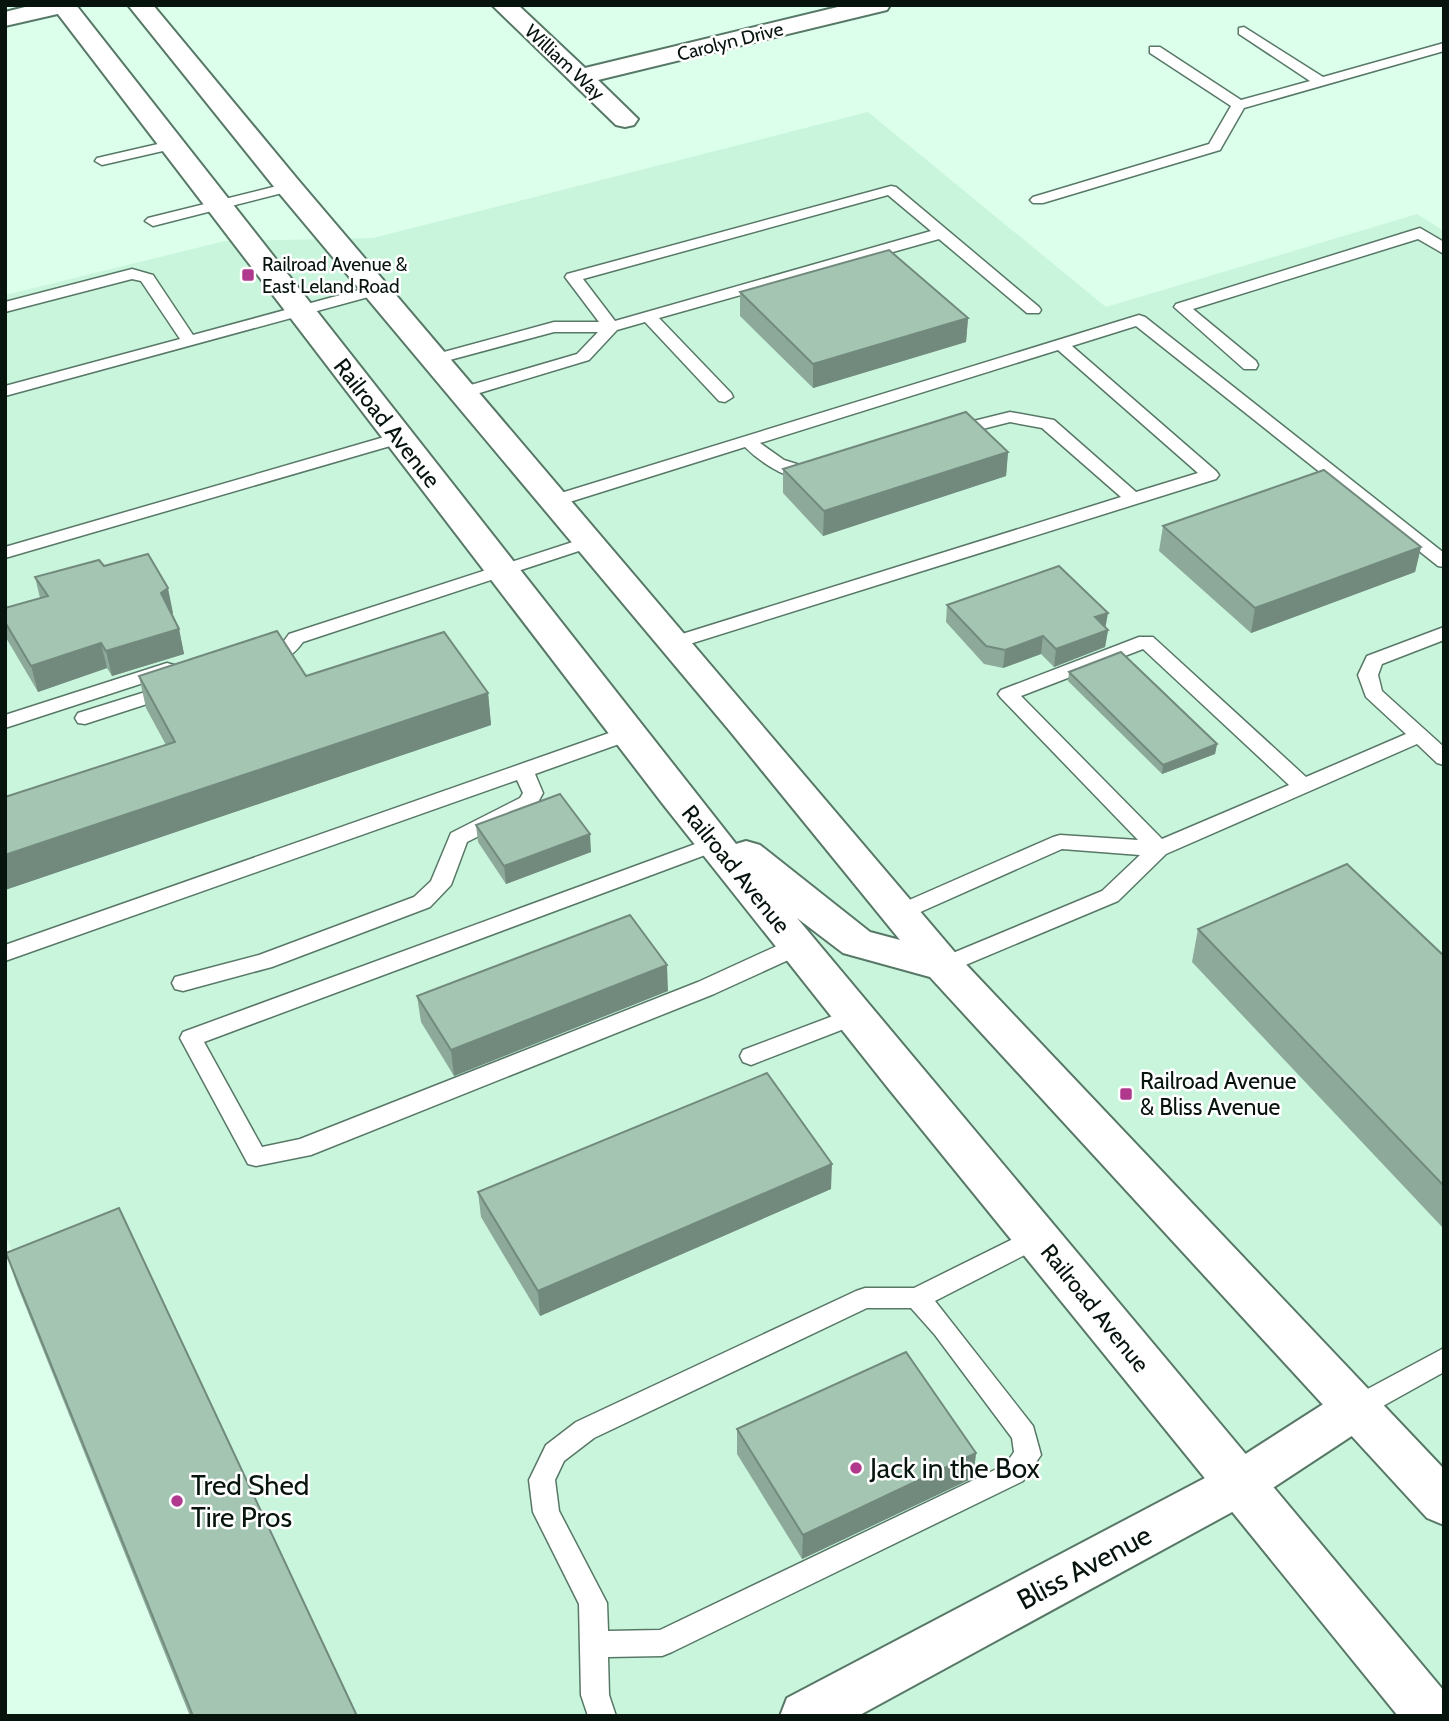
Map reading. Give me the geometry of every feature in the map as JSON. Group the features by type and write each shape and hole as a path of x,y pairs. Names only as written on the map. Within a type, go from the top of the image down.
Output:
{"main road":[{"path":"141,5 289,187 742,722 944,966 1444,1503"},
{"name":"William Way","path":"504,5 625,119"},
{"name":"Carolyn Drive","path":"582,76 878,5"},
{"path":"5,19 64,6"},
{"name":"Railroad Avenue","path":"64,6 675,794 854,1016 1431,1716"},
{"path":"675,794 825,920 857,943 944,966"},
{"name":"Bliss Avenue","path":"806,1716 1239,1484 1356,1408"}],"lane":[{"path":"1244,31 1321,82"},
{"path":"1038,200 1215,147 1239,105 1444,47"},
{"path":"1155,50 1239,105"},
{"path":"102,161 171,145"},
{"path":"153,221 289,187"},
{"path":"611,327 573,277 891,190 1033,310"},
{"path":"435,359 554,327 611,327 942,233"},
{"path":"1250,365 1182,307 1420,233 1444,249"},
{"path":"5,307 132,274 148,278 190,342"},
{"path":"5,391 377,290"},
{"path":"648,316 725,397"},
{"path":"554,501 1139,320 1444,562"},
{"path":"463,393 583,357 611,327"},
{"path":"673,643 1210,475 1061,345"},
{"path":"930,439 1009,415 1021,415 1048,424 1133,499"},
{"path":"5,553 398,438"},
{"path":"749,442 768,460 794,472 813,475 826,471"},
{"path":"249,664 286,652 286,636 502,571 588,542"},
{"path":"1444,633 1374,660 1368,675 1373,693 1444,758"},
{"path":"1159,849 1008,694 1146,641 1303,786"},
{"path":"5,722 186,663"},
{"path":"85,718 186,685"},
{"path":"5,953 629,733"},
{"path":"944,966 1110,896 1159,849 1419,736"},
{"path":"183,983 264,961 422,902 440,885 458,838 528,803 533,793 523,770"},
{"path":"900,913 1059,842 1159,849"},
{"path":"717,843 191,1038 256,1157 303,1148 706,988 798,946"},
{"path":"751,1056 854,1016"},
{"path":"602,1716 595,1695 596,1644 593,1603 547,1512 542,1480 555,1452 585,1430 864,1298 917,1298 1037,1237"},
{"path":"596,1644 662,1643 1014,1473 1028,1455 1024,1434 944,1328 917,1298"},
{"path":"1356,1408 1444,1359"}],"shaded area":[{"path":"868,112 1106,307 1417,214 1444,231 1444,1716 198,1716 5,1234 5,295 225,241 373,238"}],"building":[{"path":"889,250 968,318 813,364 740,292"},
{"path":"966,412 1008,452 824,511 783,469"},
{"path":"1324,470 1421,547 1255,608 1163,526"},
{"path":"148,554 168,588 161,593 179,629 106,651 101,643 31,666 5,622 5,608 48,596 35,577 99,560 104,566"},
{"path":"1059,566 1108,613 1095,617 1108,630 1056,649 1043,636 1005,650 986,646 947,605"},
{"path":"277,631 306,676 444,632 488,693 5,855 5,797 175,742 139,676"},
{"path":"1121,652 1217,744 1163,765 1069,672"},
{"path":"560,794 590,834 504,866 476,825"},
{"path":"1347,864 1444,956 1444,1186 1198,929"},
{"path":"630,915 667,965 451,1050 417,996"},
{"path":"767,1073 832,1164 538,1291 478,1192"},
{"name":"Tred Shed Tire Pros","path":"119,1208 357,1716 193,1716 6,1253"},
{"name":"Jack in the Box","path":"906,1352 976,1453 803,1535 737,1429"}],"place":[{"name":"Railroad Avenue & East Leland Road","path":"248,275"},
{"name":"Railroad Avenue & Bliss Avenue","path":"1126,1094"},
{"name":"Jack in the Box","path":"856,1468"},
{"name":"Tred Shed Tire Pros","path":"177,1501"}]}
